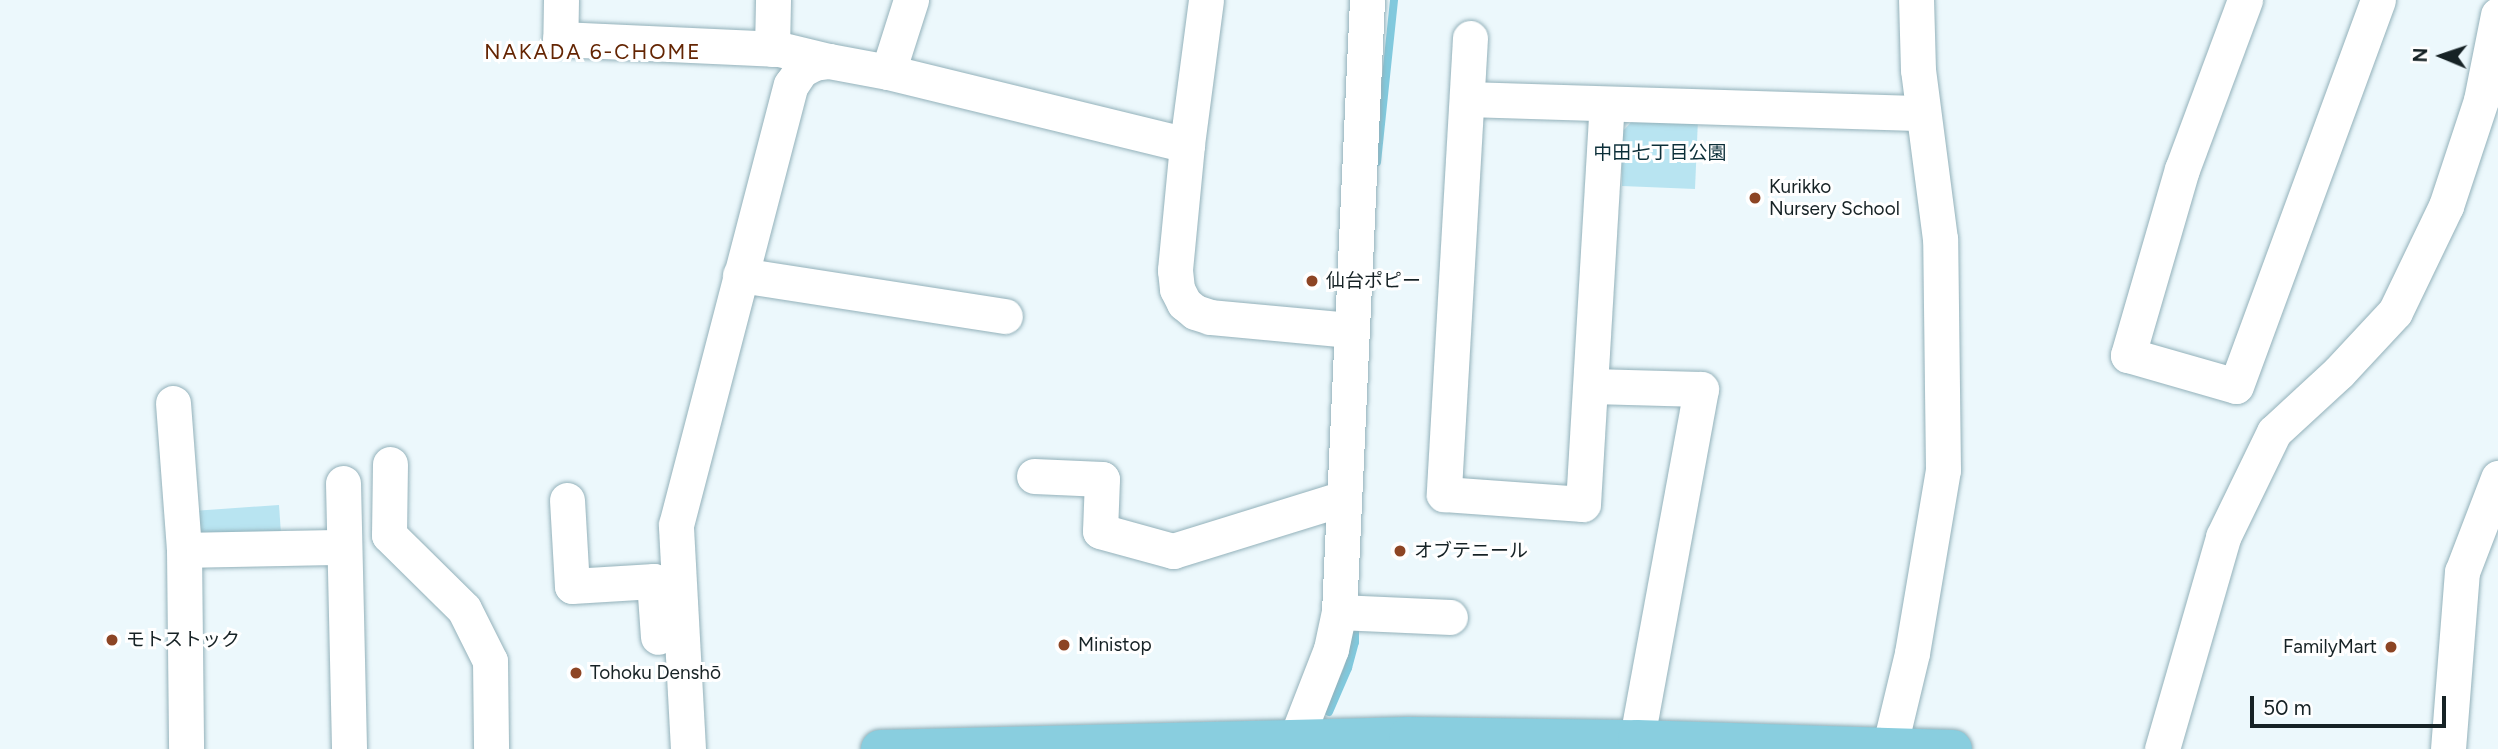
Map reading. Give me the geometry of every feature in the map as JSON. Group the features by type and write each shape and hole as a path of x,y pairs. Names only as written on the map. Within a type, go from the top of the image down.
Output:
{"main road":[{"path":"880,749 1293,744 1408,736 1953,749"}],"street":[{"path":"561,0 560,39 772,49 888,72 1187,145"},
{"path":"772,49 773,0"},
{"path":"888,72 911,0"},
{"path":"1206,0 1187,145 1175,270 1177,289 1184,303 1195,312 1210,317 1351,330"},
{"path":"1293,744 1331,649 1356,612 1344,498 1367,0"},
{"path":"1890,748 1912,653 1943,470 1940,239 1923,113 1916,0"},
{"path":"2245,0 2182,169 2128,355 2236,386 2378,0"},
{"path":"2482,0 2498,6"},
{"path":"2162,749 2223,537 2274,432 2339,372 2395,312 2446,206 2489,102 2498,15"},
{"path":"1470,38 1444,494 1583,504 1607,105"},
{"path":"688,749 676,525 791,85 801,70 814,63 829,61"},
{"path":"1468,99 1923,113"},
{"path":"740,275 1005,316"},
{"path":"1591,386 1701,389 1621,742"},
{"path":"173,403 184,550 186,749"},
{"path":"390,464 389,535 464,609 490,661 491,749"},
{"path":"1034,476 1102,479 1100,531 1173,551 1344,498"},
{"path":"2448,749 2462,572 2498,478"},
{"path":"343,483 349,749"},
{"path":"567,500 572,586 654,581 665,749"},
{"path":"184,550 344,547"},
{"path":"1356,612 1450,617"}],"green space":[{"name":"中田七丁目公園","path":"1636,117 1698,119 1695,189 1622,186 1622,132"},
{"path":"279,505 281,535 194,541 192,511"}],"waterway":[{"path":"1377,162 1394,0"},
{"path":"1329,712 1348,668 1355,642 1355,622"}],"place":[{"name":"Kurikko Nursery School","path":"1755,198"},
{"name":"仙台ポピー","path":"1312,281"},
{"name":"オブテニール","path":"1400,551"},
{"name":"モトストック","path":"112,640"},
{"name":"Ministop","path":"1064,645"},
{"name":"FamilyMart","path":"2391,647"},
{"name":"Tohoku Denshō","path":"576,673"}],"district":[{"name":"NAKADA 6-CHOME","path":"593,52"}]}
